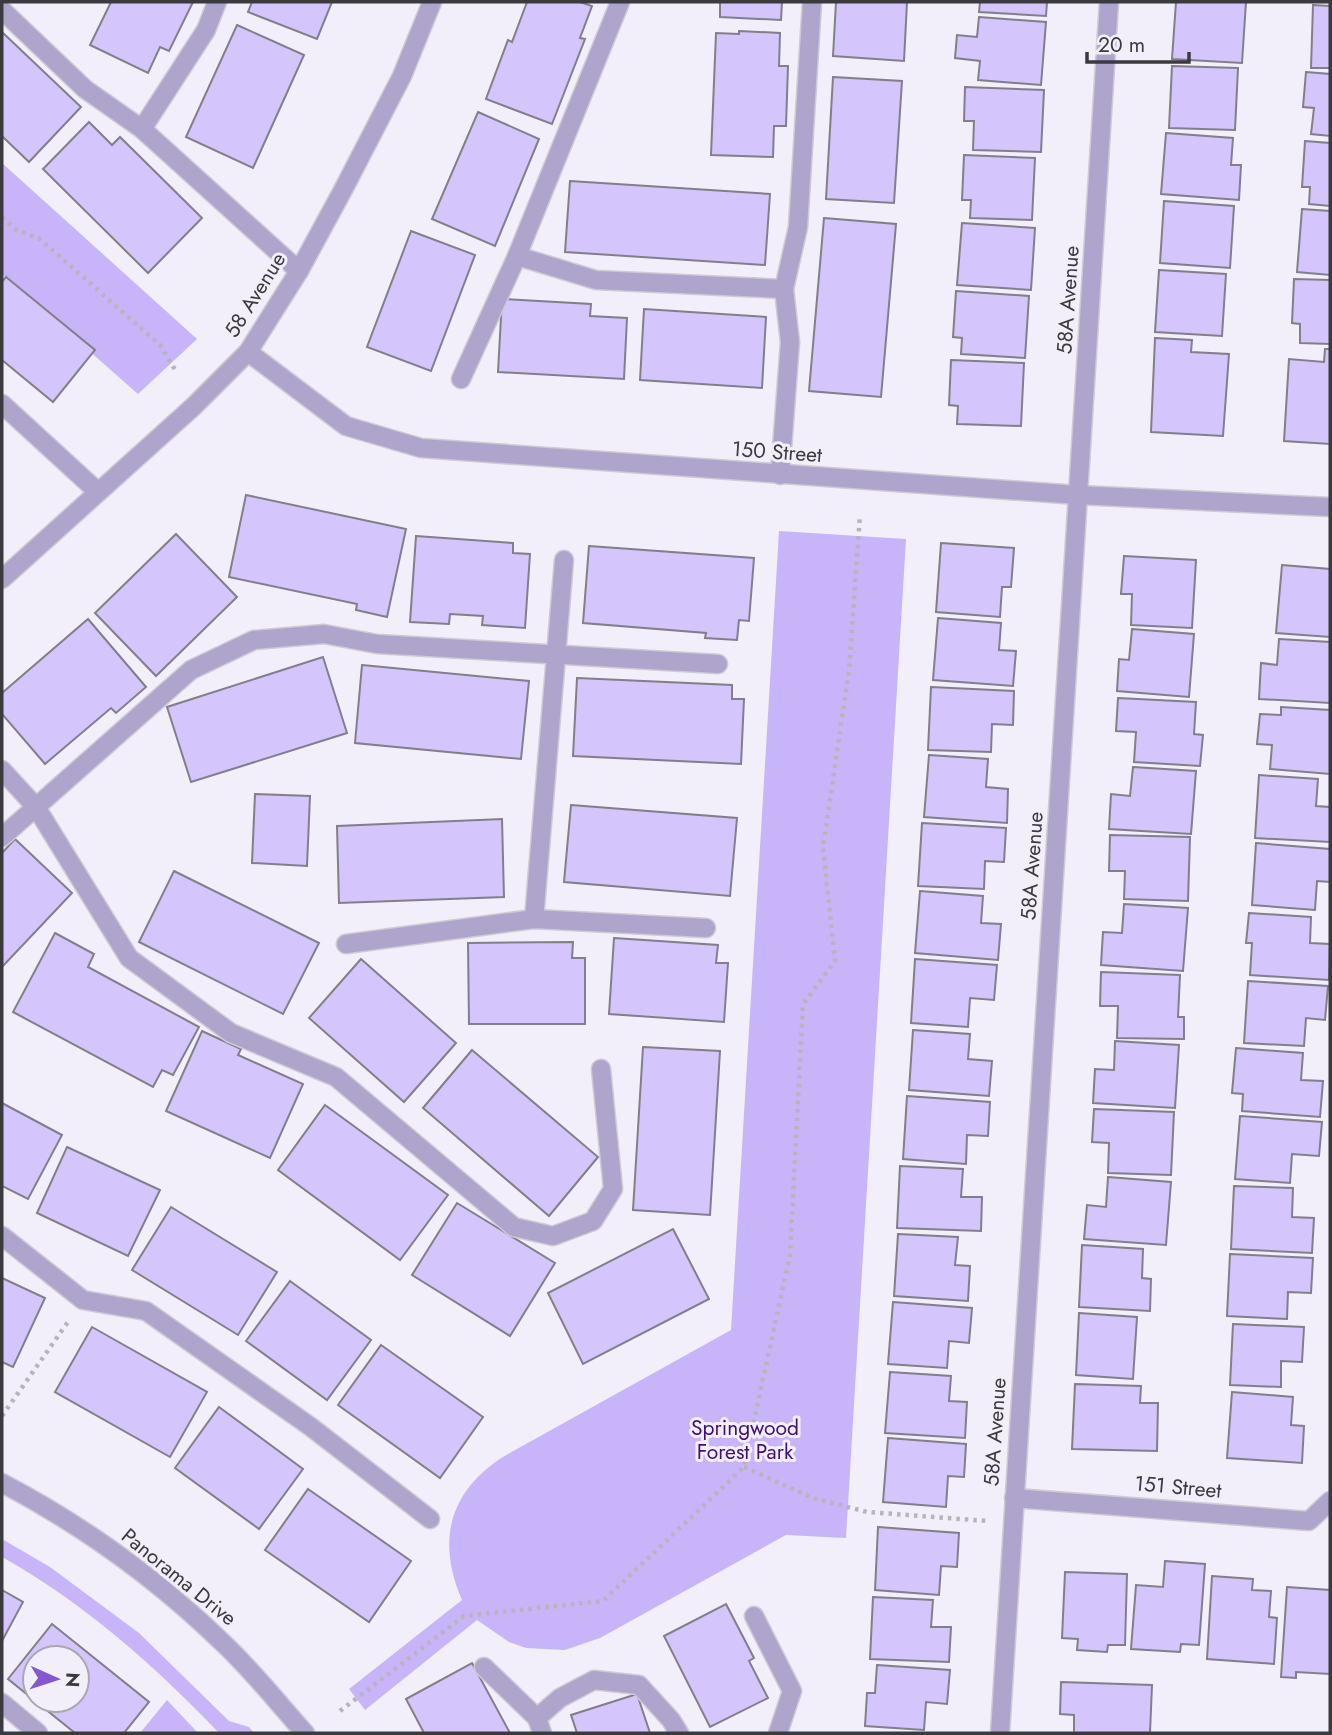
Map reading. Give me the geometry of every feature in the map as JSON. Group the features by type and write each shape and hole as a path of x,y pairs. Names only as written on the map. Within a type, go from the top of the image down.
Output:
{"street":[{"path":"142,129 206,30 217,2"},
{"name":"58 Avenue","path":"2,579 248,352 299,271 402,76 432,2"},
{"path":"461,379 517,256 620,2"},
{"path":"780,475 790,342 785,289 798,228 811,2"},
{"name":"58A Avenue","path":"1000,1733 1109,2"},
{"path":"2,10 85,89 142,129 299,271"},
{"path":"517,256 596,281 785,289"},
{"name":"150 Street","path":"248,352 346,426 421,448 1079,495 1330,508"},
{"path":"2,404 98,492"},
{"path":"534,919 564,560"},
{"path":"2,837 191,670 254,640 324,634 377,644 557,657 718,664"},
{"path":"2,770 36,807 129,958 231,1033 336,1077 514,1227 553,1236 593,1221 613,1189 601,1069"},
{"path":"346,944 534,919 706,928"},
{"path":"2,1236 83,1300 146,1311 311,1427 429,1519"},
{"name":"Panorama Drive","path":"2,1483 85,1533 175,1600 224,1643 305,1733"},
{"name":"151 Street","path":"1014,1497 1309,1521 1330,1501"},
{"path":"754,1616 792,1691 778,1733"},
{"path":"484,1667 540,1726 560,1698 594,1680 639,1685 671,1720 679,1733"},
{"path":"2,1703 38,1733"}],"path":[{"path":"2,217 15,229 40,239 160,345 177,373"},
{"path":"340,1711 464,1616 604,1601 744,1467 790,1255 803,1004 835,961 823,847 849,671 860,515"},
{"path":"2,1416 83,1300"},
{"path":"744,1467 813,1498 867,1512 992,1521"}],"green space":[{"path":"2,163 197,339 138,394 2,274"},
{"name":"Springwood Forest Park","path":"779,531 906,539 846,1538 786,1535 600,1638 565,1650 526,1648 509,1642 477,1620 365,1710 349,1689 462,1600 454,1579 449,1539 459,1503 483,1472 501,1458 731,1330"},
{"path":"2,1539 50,1567 139,1633 229,1721 249,1727 254,1733 219,1733 169,1683 90,1615 2,1557"},
{"path":"167,1700 198,1733 140,1733"}],"building":[{"path":"111,2 193,2 169,51 160,47 148,73 90,45"},
{"path":"252,2 332,2 317,39 248,12"},
{"path":"527,2 580,2 592,6 580,38 585,39 552,124 486,99 508,40 512,42"},
{"path":"720,2 782,2 781,20 720,17"},
{"path":"836,2 907,2 904,61 833,56"},
{"path":"980,2 1047,2 1046,16 979,12"},
{"path":"1176,2 1246,2 1242,63 1172,59"},
{"path":"1313,5 1330,6 1330,68 1311,68"},
{"path":"979,17 1046,22 1041,85 978,80 980,61 955,58 957,35 977,37"},
{"path":"237,25 304,55 253,168 186,137"},
{"path":"739,31 780,33 779,66 788,66 786,126 774,126 773,157 711,155 716,33 739,34"},
{"path":"2,32 81,107 29,162 2,136"},
{"path":"1172,66 1238,68 1235,130 1169,128"},
{"path":"1306,72 1330,74 1330,136 1311,134 1314,108 1303,107"},
{"path":"833,77 902,81 894,203 826,199"},
{"path":"965,87 1044,90 1041,152 973,150 974,121 964,121"},
{"path":"478,112 539,139 495,246 432,219"},
{"path":"89,122 112,145 120,137 202,218 148,273 43,169"},
{"path":"1166,133 1233,138 1231,165 1241,165 1239,200 1161,194"},
{"path":"1305,141 1330,143 1330,206 1309,204 1310,187 1302,187"},
{"path":"964,155 1035,158 1032,220 970,218 971,200 962,200"},
{"path":"570,181 770,194 765,265 565,252"},
{"path":"1164,201 1234,206 1230,268 1160,263"},
{"path":"1302,209 1330,211 1330,275 1297,272"},
{"path":"824,218 896,224 881,397 809,391"},
{"path":"962,223 1035,228 1031,290 957,285"},
{"path":"411,231 475,255 431,371 367,347"},
{"path":"1159,270 1226,274 1222,336 1155,332"},
{"path":"6,277 95,350 53,402 2,360 2,282"},
{"path":"1294,279 1330,280 1330,344 1300,343 1300,324 1292,323"},
{"path":"956,291 1029,296 1025,358 961,354 962,338 953,337"},
{"path":"502,299 591,304 590,316 627,318 624,379 498,372"},
{"path":"644,309 766,317 762,388 640,380"},
{"path":"1155,338 1192,340 1191,352 1229,354 1223,436 1151,432"},
{"path":"1325,349 1330,349 1330,444 1284,441 1289,359 1324,362"},
{"path":"951,360 1024,363 1021,426 957,424 958,406 949,405"},
{"path":"246,495 406,529 387,617 356,610 357,604 229,577"},
{"path":"176,534 237,597 156,676 95,613"},
{"path":"416,536 513,543 513,553 530,554 525,628 482,625 483,616 450,614 449,624 410,622"},
{"path":"941,543 1014,548 1011,587 1002,587 1000,617 936,612"},
{"path":"589,546 754,558 749,621 739,620 737,640 705,638 706,633 583,623"},
{"path":"1124,556 1196,560 1192,628 1131,625 1132,594 1121,594"},
{"path":"1282,565 1330,569 1330,637 1276,633"},
{"path":"938,618 1001,623 999,650 1016,651 1013,686 933,680"},
{"path":"88,619 146,687 116,713 111,708 45,764 2,714 2,693"},
{"path":"1132,629 1194,634 1189,697 1117,691 1119,659 1129,660"},
{"path":"1279,639 1330,642 1330,703 1259,699 1261,663 1277,665"},
{"path":"323,657 347,733 191,782 167,707"},
{"path":"362,665 529,681 521,759 355,743"},
{"path":"577,678 732,685 732,699 744,699 741,764 573,756"},
{"path":"931,687 1014,691 1013,725 992,724 991,752 928,750"},
{"path":"1118,698 1196,702 1194,734 1203,735 1200,766 1134,762 1136,732 1116,731"},
{"path":"1281,707 1330,710 1330,774 1270,769 1272,745 1257,744 1260,714 1281,715"},
{"path":"929,755 988,759 986,787 1008,789 1007,823 924,817"},
{"path":"1133,767 1196,771 1191,834 1109,829 1111,794 1130,796"},
{"path":"1259,775 1318,779 1316,806 1330,807 1330,842 1255,838"},
{"path":"255,794 310,796 307,866 252,863"},
{"path":"571,805 737,818 730,896 564,882"},
{"path":"502,819 504,897 339,903 337,826"},
{"path":"922,823 1006,828 1004,862 985,861 984,889 918,886"},
{"path":"1110,835 1190,837 1188,901 1124,899 1125,871 1109,871"},
{"path":"15,839 72,893 2,967 2,853"},
{"path":"1256,843 1330,849 1330,882 1317,881 1315,910 1252,905"},
{"path":"174,871 319,943 283,1014 139,942"},
{"path":"920,891 983,896 981,923 1001,924 998,960 915,953"},
{"path":"1124,904 1188,908 1183,971 1101,965 1103,932 1122,933"},
{"path":"1249,913 1311,917 1310,943 1330,944 1329,980 1250,975 1252,943 1246,943"},
{"path":"55,933 94,954 88,967 199,1027 173,1075 162,1070 153,1087 13,1012"},
{"path":"614,938 718,945 716,963 728,963 724,1022 609,1014"},
{"path":"573,942 572,958 585,958 585,1024 469,1024 468,943"},
{"path":"361,959 456,1043 404,1102 309,1018"},
{"path":"915,959 997,965 994,1000 970,998 968,1027 911,1023"},
{"path":"1101,972 1180,975 1178,1017 1184,1017 1184,1039 1117,1038 1118,1006 1100,1006"},
{"path":"1248,981 1328,986 1325,1020 1306,1018 1304,1046 1244,1043"},
{"path":"913,1030 970,1034 968,1059 992,1061 989,1096 909,1090"},
{"path":"202,1031 241,1049 238,1055 303,1084 270,1158 166,1111"},
{"path":"1115,1041 1179,1045 1175,1108 1093,1103 1095,1069 1114,1070"},
{"path":"643,1047 720,1051 710,1215 633,1210"},
{"path":"1236,1048 1303,1053 1301,1080 1323,1081 1320,1117 1242,1111 1243,1094 1232,1093"},
{"path":"472,1050 598,1157 549,1216 423,1108"},
{"path":"907,1096 990,1102 988,1136 967,1135 966,1164 903,1159"},
{"path":"2,1103 62,1135 28,1199 2,1186"},
{"path":"325,1105 448,1195 400,1260 278,1170"},
{"path":"1094,1109 1174,1112 1171,1175 1108,1173 1109,1143 1092,1142"},
{"path":"1240,1116 1322,1122 1319,1156 1292,1154 1290,1183 1235,1179"},
{"path":"67,1147 160,1190 128,1256 37,1213"},
{"path":"900,1166 963,1169 961,1197 982,1197 981,1231 897,1228"},
{"path":"1108,1177 1171,1182 1166,1245 1084,1239 1087,1205 1106,1207"},
{"path":"1234,1186 1293,1188 1292,1217 1314,1218 1312,1253 1231,1249"},
{"path":"457,1203 555,1263 510,1336 412,1275"},
{"path":"171,1207 277,1272 238,1335 132,1270"},
{"path":"673,1229 709,1299 583,1364 548,1293"},
{"path":"898,1234 958,1237 955,1265 970,1266 968,1301 894,1296"},
{"path":"1082,1245 1143,1249 1142,1278 1151,1279 1150,1311 1079,1307"},
{"path":"1230,1254 1313,1258 1311,1293 1288,1292 1287,1319 1227,1316"},
{"path":"2,1278 45,1298 13,1367 2,1362"},
{"path":"290,1281 371,1340 327,1400 246,1341"},
{"path":"893,1302 972,1308 969,1343 949,1341 947,1368 888,1364"},
{"path":"1079,1313 1137,1317 1133,1379 1076,1375"},
{"path":"1233,1324 1304,1327 1302,1362 1281,1361 1281,1387 1230,1385"},
{"path":"92,1327 207,1392 170,1457 55,1392"},
{"path":"381,1345 483,1417 440,1478 338,1405"},
{"path":"890,1372 951,1376 949,1401 967,1402 965,1438 885,1433"},
{"path":"1075,1384 1141,1386 1140,1403 1158,1403 1157,1451 1072,1449"},
{"path":"1232,1392 1293,1397 1291,1425 1304,1426 1302,1463 1227,1458"},
{"path":"219,1407 303,1469 259,1529 175,1468"},
{"path":"888,1438 966,1444 964,1477 948,1476 946,1507 883,1502"},
{"path":"308,1489 411,1561 369,1622 265,1550"},
{"path":"878,1527 959,1533 957,1567 941,1566 939,1595 875,1590"},
{"path":"1165,1561 1205,1564 1199,1645 1181,1644 1180,1652 1131,1649 1136,1585 1163,1587"},
{"path":"1065,1572 1127,1574 1125,1645 1108,1645 1107,1652 1077,1650 1078,1639 1062,1638"},
{"path":"1212,1576 1253,1579 1252,1590 1271,1591 1269,1617 1277,1618 1274,1664 1207,1659"},
{"path":"1287,1587 1330,1590 1330,1674 1296,1672 1296,1678 1281,1677"},
{"path":"2,1590 23,1602 2,1641"},
{"path":"873,1597 933,1600 931,1627 951,1627 949,1662 870,1659"},
{"path":"726,1604 754,1658 749,1661 768,1698 710,1727 664,1636"},
{"path":"52,1624 77,1644 36,1644"},
{"path":"91,1655 149,1702 124,1733 75,1733 51,1714 91,1714"},
{"path":"21,1663 21,1689 8,1679"},
{"path":"472,1663 510,1733 424,1733 406,1699"},
{"path":"877,1665 950,1670 947,1704 926,1702 924,1730 865,1726 867,1693 875,1693"},
{"path":"1061,1682 1152,1685 1150,1733 1074,1733 1074,1715 1060,1714"},
{"path":"637,1694 650,1733 577,1733 571,1715"}]}
